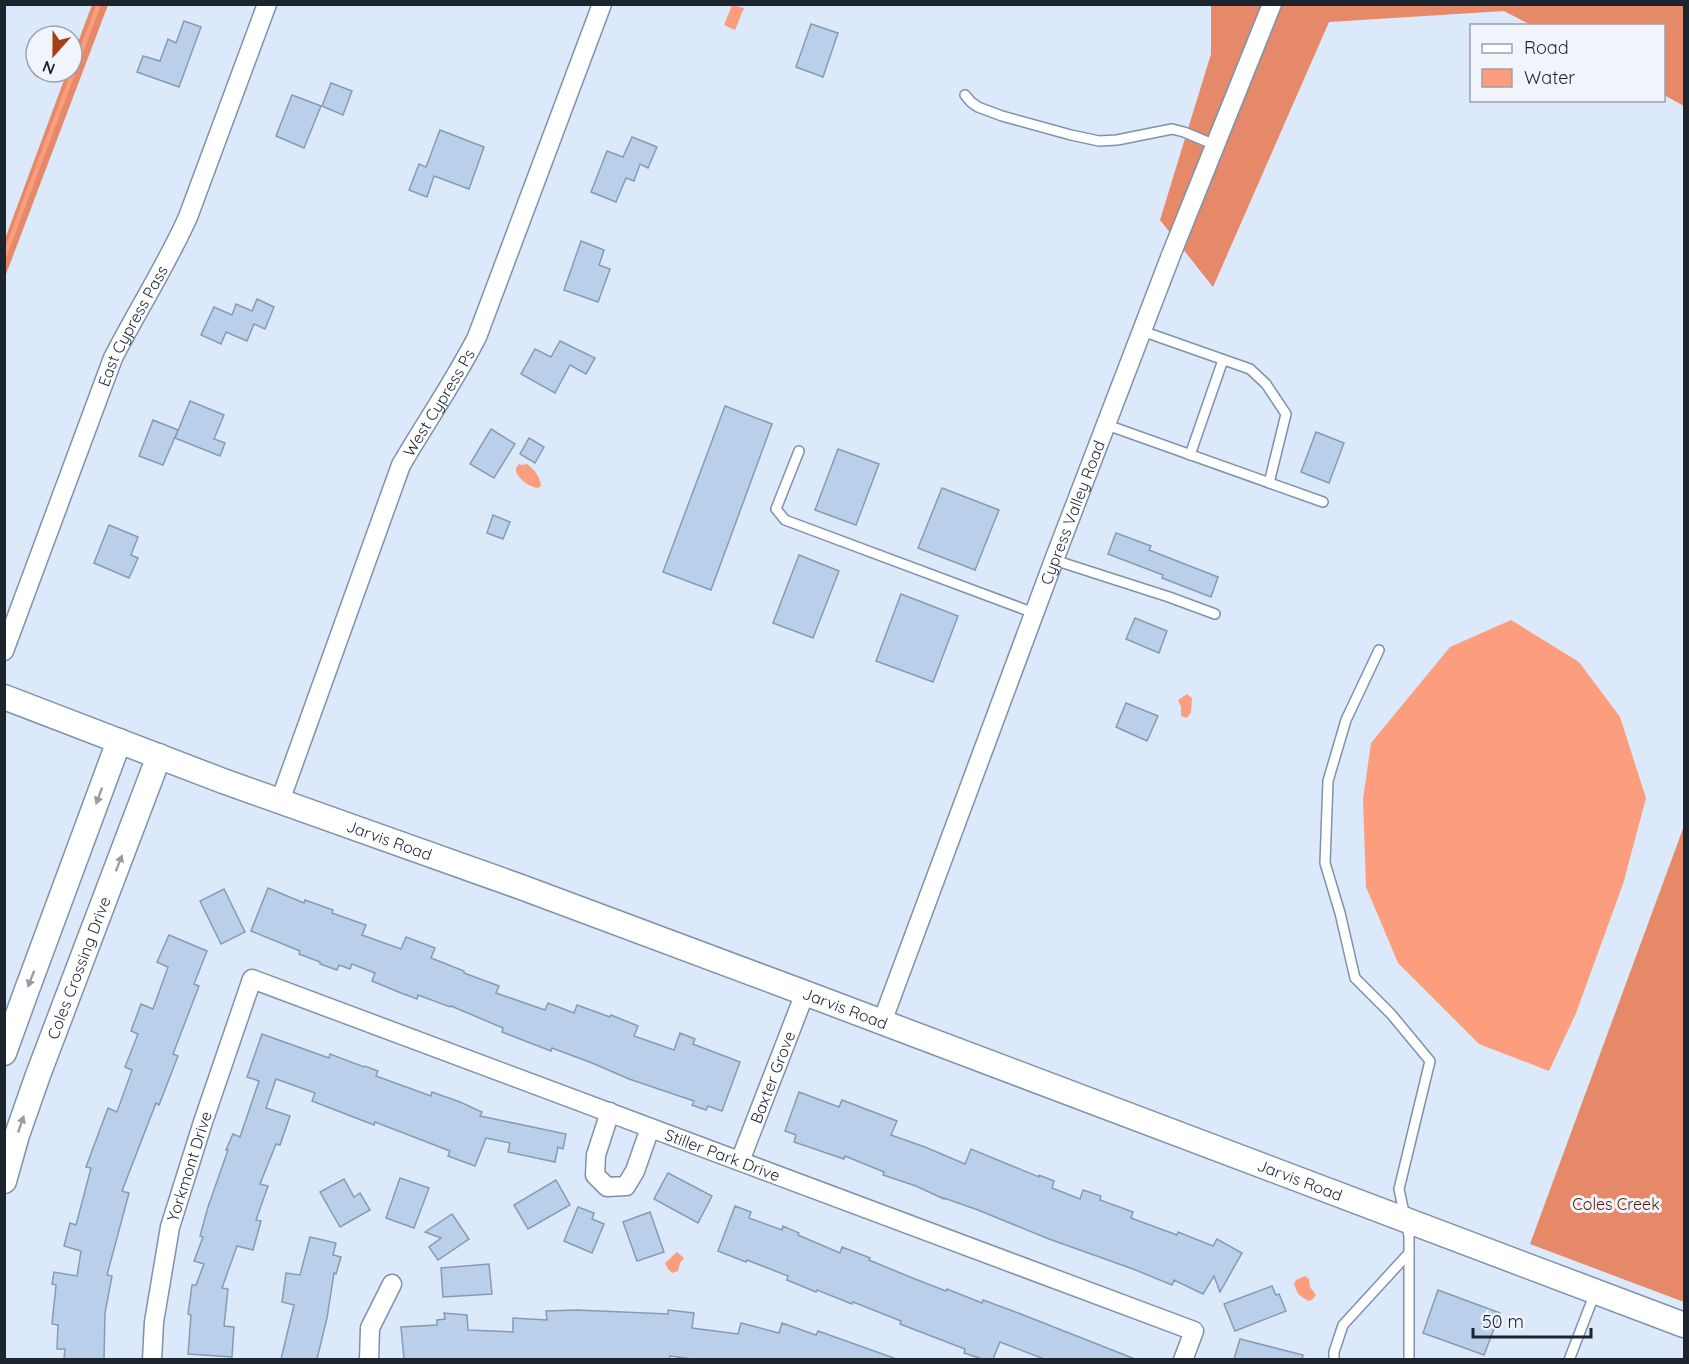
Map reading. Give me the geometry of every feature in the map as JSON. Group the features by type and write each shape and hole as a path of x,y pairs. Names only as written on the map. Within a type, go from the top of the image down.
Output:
{"street":[{"name":"East Cypress Pass","path":"4,651 113,358 131,322 173,251 188,217 267,4"},
{"name":"West Cypress Ps","path":"280,801 401,465 477,337 602,4"},
{"name":"Cypress Valley Road","path":"882,1022 1054,560 1272,4"},
{"name":"Jarvis Road","path":"4,697 280,801 500,879 805,993 1684,1325"},
{"path":"4,1053 119,741"},
{"name":"Coles Crossing Drive","path":"4,1180 38,1075 159,756"},
{"name":"Stiller Park Drive","path":"252,979 1194,1331 1183,1359"},
{"name":"Yorkmont Drive","path":"153,1359 154,1322 170,1227 252,979"},
{"name":"Baxter Grove","path":"740,1161 805,993"},
{"path":"610,1112 596,1155 596,1175 607,1187 626,1186 635,1171 651,1128"},
{"path":"369,1359 370,1328 393,1284"}],"lane":[{"path":"965,95 978,107 1002,116 1099,141 1117,140 1172,129 1215,145"},
{"path":"1142,332 1250,369 1266,384 1286,414 1269,483"},
{"path":"1190,455 1223,360"},
{"path":"1107,425 1323,502"},
{"path":"799,451 776,509 785,520 1034,613"},
{"path":"1054,560 1215,614"},
{"path":"1378,650 1346,720 1328,781 1325,863 1340,913 1355,978 1391,1014 1430,1061 1399,1189 1409,1236 1409,1359"},
{"path":"1334,1359 1343,1325 1409,1253"},
{"path":"1569,1359 1596,1291"}],"green space":[{"path":"92,5 108,5 84,68 84,26"},
{"path":"1211,5 1684,5 1684,106 1665,96 1665,24 1529,24 1504,11 1329,22 1213,287 1160,220 1211,54"},
{"path":"63,84 78,84 5,277 5,239"},
{"name":"Coles Creek","path":"1684,826 1684,1302 1530,1244"}],"water":[{"path":"732,5 744,8 735,30 724,25"},
{"path":"519,464 527,464 532,468 541,486 538,488 528,485 522,480 516,472"},
{"path":"1511,620 1579,662 1620,717 1646,798 1623,884 1576,1013 1549,1071 1479,1044 1398,963 1366,887 1363,799 1371,743 1450,647"},
{"path":"1187,694 1192,698 1191,712 1187,718 1181,716 1181,706 1178,700"},
{"path":"677,1252 684,1258 678,1271 672,1273 665,1263"},
{"path":"1305,1276 1309,1279 1310,1287 1316,1295 1308,1301 1298,1294 1294,1284 1296,1280"}],"building":[{"path":"184,21 201,27 179,87 137,72 143,56 160,61 168,39 176,43"},
{"path":"811,24 838,33 823,77 796,67"},
{"path":"331,83 352,91 343,115 322,106"},
{"path":"292,95 321,106 304,148 276,136"},
{"path":"440,130 484,147 469,189 434,176 427,197 409,190 419,164 426,167"},
{"path":"632,137 657,147 648,168 640,164 634,181 626,178 616,202 591,192 607,151 623,157"},
{"path":"581,241 604,250 599,265 610,269 598,302 564,290"},
{"path":"257,299 274,307 265,329 254,324 247,341 226,332 221,344 201,335 214,307 232,315 236,304 252,311"},
{"path":"560,341 595,358 586,374 570,365 555,393 521,374 535,349 551,357"},
{"path":"190,401 224,415 214,439 225,443 220,456 175,438"},
{"path":"725,406 772,424 711,590 663,572"},
{"path":"153,420 178,430 163,465 139,456"},
{"path":"491,429 515,444 494,478 470,464"},
{"path":"1316,432 1344,443 1329,483 1301,472"},
{"path":"529,438 544,447 535,463 520,454"},
{"path":"838,449 879,464 856,525 815,510"},
{"path":"942,488 999,510 975,570 918,548"},
{"path":"493,515 510,522 503,539 487,533"},
{"path":"109,525 138,537 131,555 138,558 129,578 94,563"},
{"path":"1116,533 1151,546 1149,550 1218,577 1211,597 1162,578 1163,575 1108,554"},
{"path":"799,555 839,571 813,638 773,623"},
{"path":"901,594 958,616 933,682 876,661"},
{"path":"1135,618 1167,631 1159,653 1126,639"},
{"path":"1126,703 1158,716 1147,741 1116,727"},
{"path":"268,888 304,903 305,900 333,910 332,913 366,925 362,935 401,949 406,937 435,948 431,958 499,986 496,993 545,1010 548,1003 574,1013 577,1005 610,1017 611,1015 638,1026 634,1036 674,1050 680,1033 695,1039 693,1044 740,1062 722,1111 708,1106 706,1110 692,1105 694,1101 629,1079 552,1048 551,1051 502,1032 503,1028 451,1006 418,995 417,999 401,993 372,981 375,973 352,964 350,969 339,965 337,970 320,964 320,962 299,954 300,951 251,931"},
{"path":"224,889 245,932 221,944 200,901"},
{"path":"169,935 207,951 194,984 199,986 173,1054 178,1056 159,1105 156,1103 122,1191 129,1193 107,1275 112,1276 105,1313 104,1359 64,1359 65,1349 57,1349 58,1325 52,1324 56,1285 52,1284 54,1272 77,1276 81,1251 64,1246 70,1223 76,1225 91,1168 86,1167 108,1108 117,1112 132,1070 125,1067 138,1034 131,1031 141,1004 153,1009 168,967 157,962"},
{"path":"262,1034 329,1058 330,1054 365,1066 378,1071 376,1076 431,1096 432,1092 460,1102 482,1112 480,1116 566,1134 563,1149 558,1147 555,1162 508,1152 510,1143 486,1138 475,1166 448,1156 450,1151 312,1101 315,1093 276,1079 266,1108 290,1116 280,1145 276,1144 260,1184 268,1186 256,1220 261,1221 253,1250 237,1246 222,1288 228,1289 224,1326 234,1327 232,1357 188,1354 191,1315 188,1314 192,1285 196,1285 204,1264 194,1261 203,1237 200,1236 208,1207 228,1150 226,1150 233,1134 240,1137 259,1081 247,1077"},
{"path":"799,1092 839,1107 842,1100 897,1121 891,1135 965,1164 971,1149 1054,1181 1052,1188 1080,1199 1083,1190 1101,1196 1100,1200 1133,1212 1131,1218 1177,1235 1178,1232 1213,1246 1217,1239 1242,1253 1220,1292 1214,1276 1203,1294 1174,1280 1172,1285 883,1175 884,1172 845,1156 844,1159 794,1142 796,1135 785,1131"},
{"path":"668,1173 712,1196 698,1223 654,1199"},
{"path":"400,1178 429,1188 414,1228 386,1218"},
{"path":"344,1179 354,1197 360,1193 370,1210 340,1227 320,1192"},
{"path":"556,1180 570,1205 528,1229 514,1205"},
{"path":"735,1206 751,1212 749,1218 782,1230 783,1226 840,1253 842,1247 946,1291 947,1289 982,1303 983,1300 1135,1359 1044,1359 1000,1342 993,1359 982,1359 964,1353 965,1349 900,1324 901,1321 853,1302 852,1304 817,1290 816,1292 787,1280 788,1276 718,1251"},
{"path":"578,1207 594,1213 592,1219 604,1224 592,1253 564,1241"},
{"path":"650,1212 664,1252 637,1261 623,1222"},
{"path":"452,1214 469,1239 438,1260 429,1247 441,1238 425,1232"},
{"path":"310,1237 336,1243 333,1255 341,1257 336,1274 334,1273 327,1318 317,1359 281,1359 294,1305 282,1302 286,1273 300,1275"},
{"path":"489,1264 492,1294 443,1297 441,1268"},
{"path":"1272,1286 1276,1295 1279,1294 1286,1311 1235,1331 1224,1304"},
{"path":"1438,1290 1500,1313 1484,1355 1423,1333"},
{"path":"668,1310 694,1313 692,1328 738,1334 741,1323 779,1333 782,1323 816,1335 818,1331 894,1358 692,1359 670,1356 669,1359 404,1359 401,1327 437,1325 437,1320 445,1319 444,1313 467,1315 468,1330 513,1332 513,1318 547,1320 546,1311 668,1314"},
{"path":"1240,1339 1303,1355 1302,1359 1234,1359"}],"waterway":[{"path":"4,257 99,4"}]}
